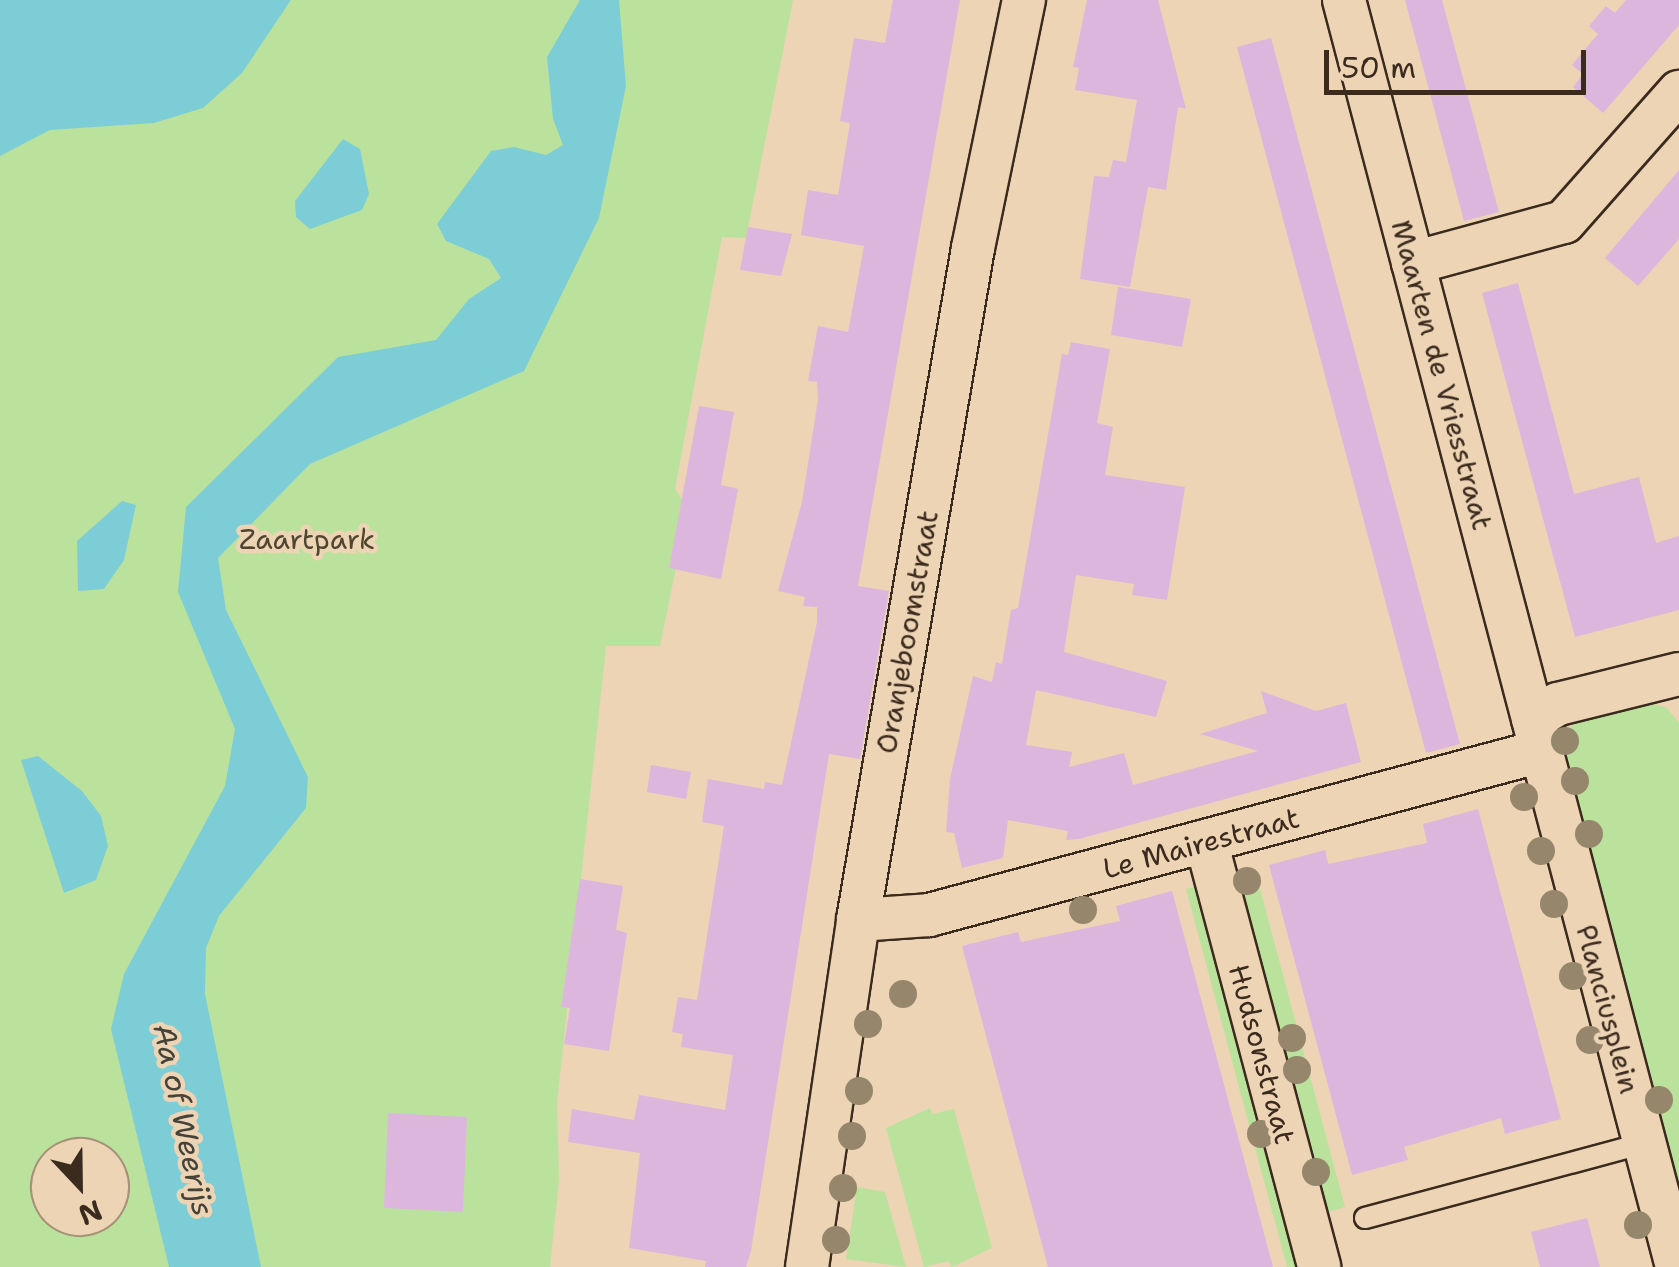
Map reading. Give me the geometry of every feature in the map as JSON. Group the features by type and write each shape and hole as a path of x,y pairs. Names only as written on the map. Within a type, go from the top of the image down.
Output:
{"street":[{"name":"Oranjeboomstraat","path":"807,1267 858,920 973,248 1024,0"},
{"name":"Maarten de Vriesstraat","path":"1344,0 1537,735"},
{"path":"1413,263 1564,222 1679,92"},
{"path":"1537,735 1558,704 1678,677"},
{"name":"Le Mairestraat","path":"858,920 929,914 1206,841 1537,735"},
{"name":"Planciusplein","path":"1537,735 1678,1267"},
{"name":"Hudsonstraat","path":"1206,841 1319,1267"}],"lane":[{"path":"1364,1218 1644,1143"}],"green space":[{"name":"Zaartpark","path":"0,0 793,0 746,238 722,237 675,489 688,509 660,646 606,646 557,1103 559,1180 550,1267 0,1267"},
{"path":"1648,703 1666,707 1679,723 1679,1223 1555,739 1579,721"},
{"path":"1255,870 1345,1207 1315,1216 1224,879"},
{"path":"1207,883 1309,1267 1287,1267 1186,889"},
{"path":"930,1108 932,1114 954,1109 992,1248 952,1267 949,1261 924,1267 886,1128"},
{"path":"857,1187 885,1192 906,1267 846,1259"}],"water":[{"path":"0,0 291,0 242,73 203,108 154,123 50,130 0,156"},
{"name":"Aa of Weerijs","path":"580,0 619,0 626,86 599,218 524,371 310,464 218,558 226,610 308,777 306,808 219,916 206,948 205,994 261,1267 169,1267 111,1029 124,974 225,786 235,729 178,592 186,507 338,357 436,340 469,299 501,278 489,259 446,241 437,224 491,151 514,147 546,155 563,145 553,119 547,57"},
{"path":"343,139 360,149 369,194 362,210 310,229 296,217 295,201"},
{"path":"122,501 136,505 124,560 104,589 78,591 77,541"},
{"path":"38,756 82,791 101,816 108,846 96,880 64,893 21,760"}],"building":[{"path":"893,0 960,0 858,586 889,591 860,759 829,754 751,1251 746,1267 705,1267 706,1261 629,1248 640,1153 568,1142 572,1109 634,1120 639,1095 725,1110 733,1055 681,1047 683,1034 672,1032 678,997 697,1000 724,826 702,822 708,779 764,789 765,782 782,785 817,622 817,607 803,606 805,597 778,591 802,502 818,399 817,382 808,381 818,326 848,332 864,246 801,235 808,190 838,195 850,123 840,121 854,38 885,43"},
{"path":"1087,0 1158,0 1186,109 1178,107 1166,190 1148,187 1130,287 1080,279 1094,176 1109,177 1113,160 1126,162 1137,100 1075,90 1079,68 1073,67"},
{"path":"1405,0 1442,0 1499,212 1464,221"},
{"path":"1626,0 1679,0 1679,25 1603,113 1573,87 1583,74 1572,65 1598,34 1589,26 1606,6 1615,13"},
{"path":"1271,38 1460,744 1426,753 1237,47"},
{"path":"1679,170 1679,239 1638,286 1605,258"},
{"path":"748,227 792,234 781,276 740,270"},
{"path":"1518,283 1574,494 1639,477 1656,543 1679,536 1679,610 1575,637 1482,293"},
{"path":"1118,287 1191,299 1182,347 1111,335"},
{"path":"1071,342 1110,349 1097,423 1113,427 1105,475 1185,487 1167,600 1132,595 1134,584 1076,575 1064,652 1167,681 1156,717 1036,690 1026,745 1072,752 1069,767 1124,753 1133,785 1258,751 1200,734 1267,713 1261,691 1316,711 1346,703 1361,762 1079,839 1066,840 1068,831 1008,820 1003,858 962,868 954,833 946,832 950,779 973,676 992,682 996,662 1002,664 1011,610 1018,608 1062,354 1068,355"},
{"path":"699,406 734,412 721,485 738,489 721,579 669,568"},
{"path":"651,765 691,772 686,799 647,792"},
{"path":"1478,809 1561,1119 1505,1134 1501,1118 1404,1147 1408,1160 1352,1175 1269,865 1325,850 1328,864 1427,843 1423,824"},
{"path":"580,879 623,886 616,930 627,933 609,1051 564,1044 570,1008 561,1007"},
{"path":"1172,891 1273,1267 1048,1267 962,946 1018,932 1021,942 1120,921 1116,906"},
{"path":"388,1113 467,1117 463,1212 384,1208"},
{"path":"1587,1218 1600,1267 1540,1267 1531,1232"}]}
